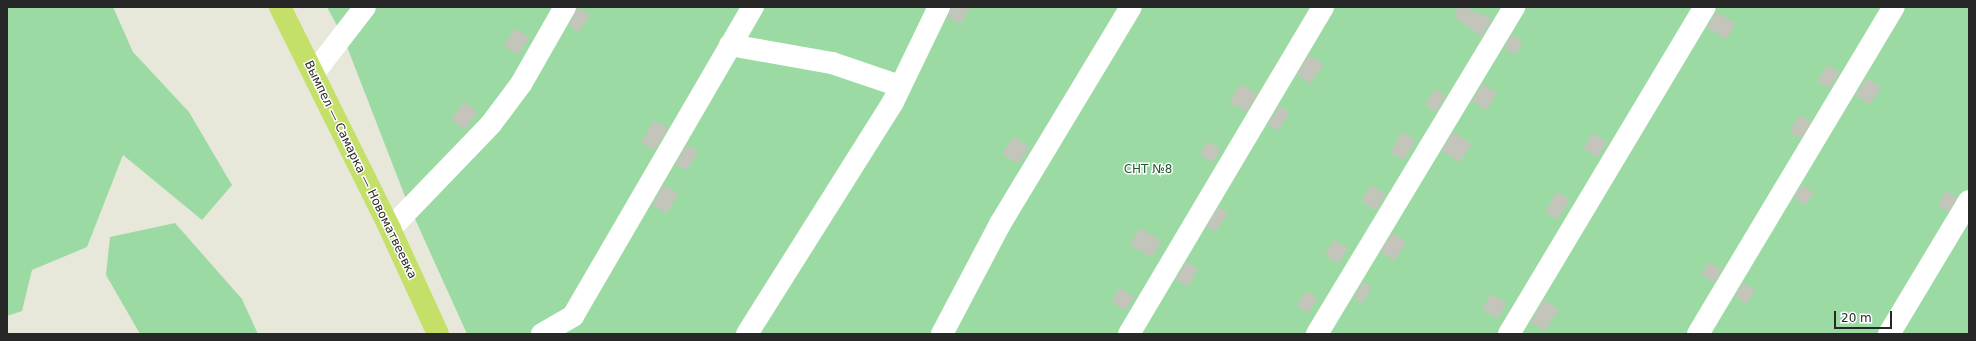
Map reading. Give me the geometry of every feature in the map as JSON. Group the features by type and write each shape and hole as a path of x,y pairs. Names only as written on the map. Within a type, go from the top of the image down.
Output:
{"main road":[{"name":"Вымпел — Самарка — Новоматвеевка","path":"280,7 390,229 438,334"}],"street":[{"path":"314,73 365,7"},
{"path":"390,229 491,124 521,84 565,7"},
{"path":"542,334 573,316 753,7"},
{"path":"747,334 900,86 938,7"},
{"path":"942,334 1000,224 1131,7"},
{"path":"1129,334 1323,7"},
{"path":"1317,334 1514,7"},
{"path":"1509,334 1705,7"},
{"path":"1698,334 1894,7"},
{"path":"730,45 832,63 900,86"},
{"path":"1890,334 1969,201"}],"green space":[{"path":"7,7 113,7 133,52 189,112 232,185 202,220 123,155 87,247 32,270 22,311 7,316"},
{"name":"СНТ №8","path":"327,7 1969,7 1969,334 467,334 406,199 344,39"},
{"path":"175,223 242,299 258,334 140,334 106,275 110,237"}],"building":[{"path":"951,7 971,7 960,24 948,17"},
{"path":"1459,7 1465,7 1477,14 1479,12 1492,20 1481,37 1454,16"},
{"path":"577,8 590,15 579,32 569,26"},
{"path":"1716,12 1736,24 1726,39 1707,27"},
{"path":"515,28 529,37 518,55 504,46"},
{"path":"1512,35 1523,42 1515,55 1504,48"},
{"path":"1309,55 1323,64 1311,84 1296,74"},
{"path":"1828,65 1840,73 1829,89 1817,81"},
{"path":"1867,78 1881,87 1870,105 1856,96"},
{"path":"1240,84 1257,94 1247,112 1230,102"},
{"path":"1483,84 1497,93 1486,110 1472,101"},
{"path":"1435,89 1446,96 1436,112 1425,105"},
{"path":"464,102 478,112 465,130 451,120"},
{"path":"1279,106 1289,112 1278,131 1268,125"},
{"path":"1799,115 1811,122 1802,138 1790,131"},
{"path":"654,120 668,128 655,151 641,143"},
{"path":"1402,132 1416,140 1404,160 1390,152"},
{"path":"1453,132 1472,144 1460,162 1441,151"},
{"path":"1593,133 1607,142 1597,157 1583,148"},
{"path":"1013,137 1029,147 1019,164 1002,154"},
{"path":"1208,141 1221,149 1212,163 1200,155"},
{"path":"687,145 698,152 686,171 675,164"},
{"path":"664,185 679,194 667,213 652,205"},
{"path":"1371,185 1386,194 1376,210 1361,201"},
{"path":"1802,185 1814,193 1805,205 1794,197"},
{"path":"1946,191 1957,197 1949,212 1938,206"},
{"path":"1557,192 1570,200 1558,219 1545,212"},
{"path":"1219,207 1228,213 1215,232 1206,226"},
{"path":"1140,228 1161,241 1151,257 1130,244"},
{"path":"1392,233 1406,242 1394,261 1380,251"},
{"path":"1334,240 1348,248 1339,264 1325,256"},
{"path":"1186,262 1198,269 1188,286 1176,279"},
{"path":"1709,262 1722,270 1714,283 1701,275"},
{"path":"1363,282 1372,287 1363,303 1354,299"},
{"path":"1743,283 1755,290 1747,304 1735,297"},
{"path":"1120,288 1134,297 1126,311 1111,301"},
{"path":"1306,291 1318,299 1308,313 1296,305"},
{"path":"1491,294 1507,303 1498,318 1482,310"},
{"path":"1544,300 1559,309 1545,331 1531,322"}]}
